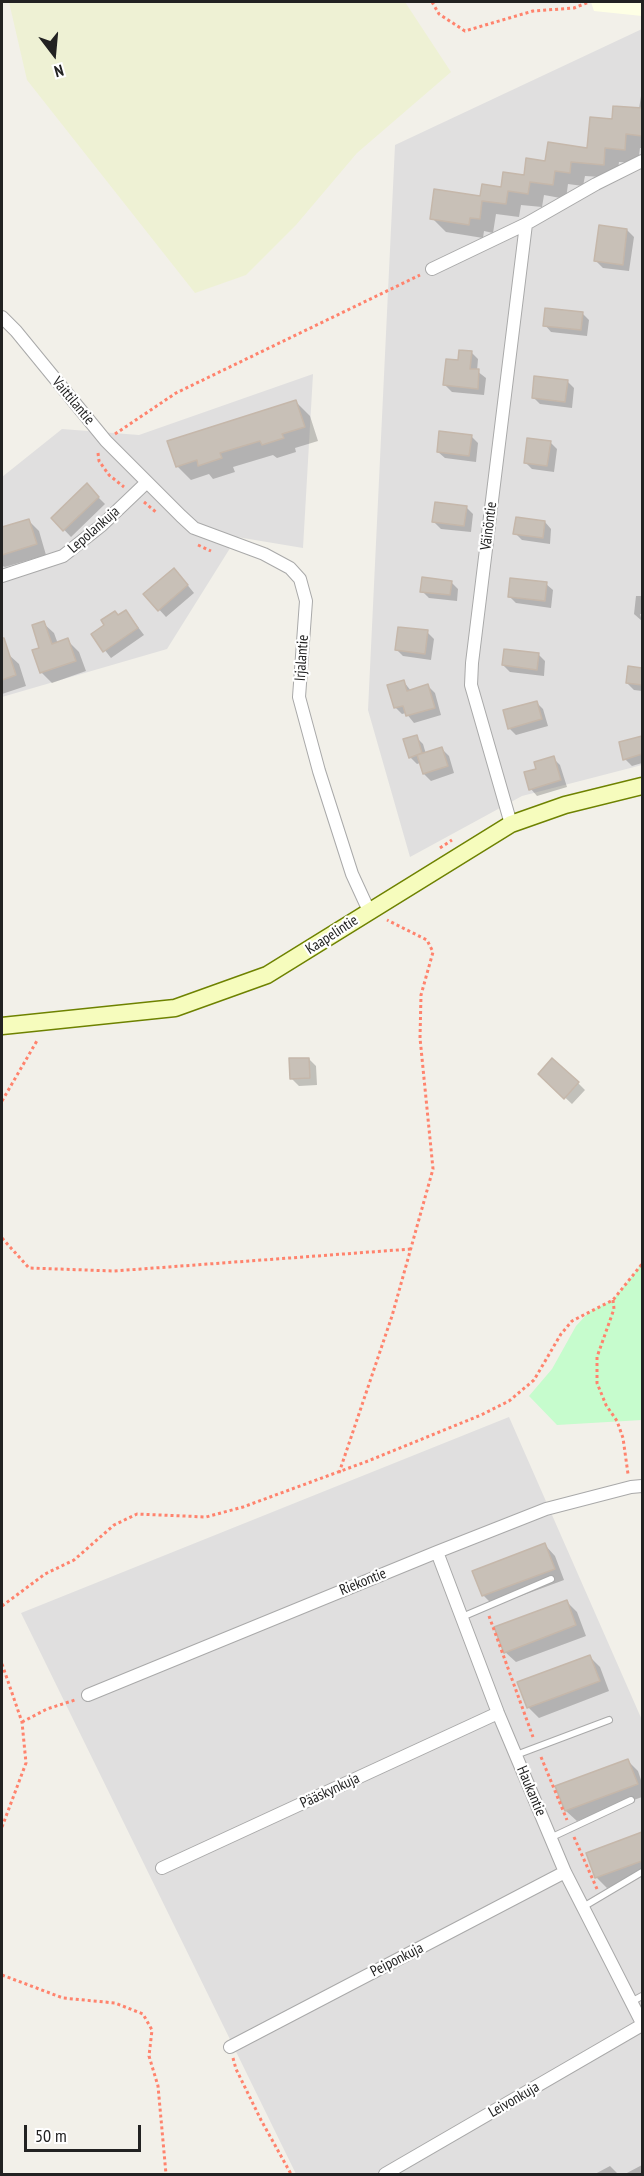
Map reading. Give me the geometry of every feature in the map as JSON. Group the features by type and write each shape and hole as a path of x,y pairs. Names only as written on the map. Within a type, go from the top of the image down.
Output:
{"street":[{"path":"432,269 526,224 642,160"},
{"name":"Väinöntie","path":"511,824 471,685 526,224"},
{"name":"Vaittilantie","path":"2,317 106,441 146,483"},
{"name":"Lepolankuja","path":"2,576 63,556 79,545 146,483"},
{"name":"Irjalantie","path":"146,483 194,528 264,554 290,568 300,579 306,601 299,697 319,771 352,874 369,911"},
{"name":"Kaapelintie","path":"2,1026 175,1008 267,975 511,824 566,805 642,786"},
{"name":"Riekontie","path":"88,1695 546,1509 637,1487"},
{"name":"Haukantie","path":"437,1552 498,1713 550,1838 583,1907 637,1999 642,2024"},
{"name":"Pääskynkuja","path":"162,1868 498,1713"},
{"name":"Peiponkuja","path":"230,2047 565,1872"},
{"name":"Leivonkuja","path":"385,2175 642,2024"}],"lane":[{"path":"462,1617 551,1579"},
{"path":"516,1755 609,1720"},
{"path":"550,1838 631,1800"},
{"path":"583,1907 642,1872"}],"path":[{"path":"432,2 439,14 465,31 533,11 574,8 589,2"},
{"path":"158,514 109,475 99,461 98,448 176,393 432,269"},
{"path":"191,540 200,547 220,554"},
{"path":"339,1473 392,1316 433,1168 420,1038 421,995 433,952 427,939 369,911"},
{"path":"2,1101 48,1022"},
{"path":"2,1238 29,1268 114,1271 411,1249"},
{"path":"2,1606 45,1574 74,1560 114,1525 137,1514 206,1516 243,1507 339,1473 510,1401 534,1380 561,1334 572,1322 613,1300 642,1263"},
{"path":"613,1300 614,1309 597,1357 597,1383 606,1405 617,1421 637,1487"},
{"path":"2,1664 22,1722 26,1763 2,1827"},
{"path":"22,1722 47,1709 88,1695"},
{"path":"2,1975 63,1998 115,2003 143,2014 152,2030 149,2056 158,2086 166,2175"},
{"path":"230,2047 236,2069 291,2175"}],"shaded area":[{"path":"9,2 405,2 451,72 357,153 296,225 246,275 195,293 27,80"},
{"path":"591,2 642,2 642,16 594,11"},
{"path":"642,29 642,765 522,796 410,857 368,710 395,145"},
{"path":"313,374 303,548 237,537 167,649 2,697 2,477 62,429 139,435"},
{"path":"509,1417 642,1720 642,2174 296,2174 21,1613"}],"green space":[{"path":"642,1264 642,1420 557,1425 529,1396 552,1369 576,1326 589,1312 613,1300"}],"building":[{"path":"613,106 642,108 642,136 626,134 625,150 605,148 604,165 571,162 570,173 555,171 553,185 530,182 528,194 508,191 506,204 482,201 480,219 470,218 469,225 430,219 434,189 480,196 482,184 501,187 503,172 524,175 526,158 545,161 548,142 587,148 590,117 612,119"},
{"path":"599,225 627,229 623,265 594,261"},
{"path":"545,308 583,312 581,330 543,326"},
{"path":"459,350 472,351 470,369 479,369 478,389 443,385 446,359 458,360"},
{"path":"534,376 568,380 565,402 532,398"},
{"path":"296,400 305,427 282,434 284,438 262,445 260,441 220,453 222,458 198,466 197,460 176,467 167,441"},
{"path":"439,431 472,435 469,456 437,452"},
{"path":"527,438 551,441 547,466 524,463"},
{"path":"87,483 99,497 63,531 51,518"},
{"path":"435,502 467,506 464,526 432,522"},
{"path":"516,517 545,521 543,538 513,534"},
{"path":"29,519 37,544 2,555 2,527"},
{"path":"174,568 188,585 158,611 143,594"},
{"path":"422,577 452,581 450,595 420,592"},
{"path":"510,578 547,582 545,601 508,597"},
{"path":"126,610 138,628 103,652 91,634 104,625 101,620 115,611 118,615"},
{"path":"44,621 52,644 68,638 76,661 40,673 32,650 39,648 32,625"},
{"path":"398,627 428,630 425,654 395,650"},
{"path":"2,638 4,638 16,675 2,680"},
{"path":"504,649 539,653 537,670 502,665"},
{"path":"628,666 642,668 642,685 626,683"},
{"path":"404,680 407,691 428,684 435,708 406,716 403,706 394,708 387,685"},
{"path":"537,701 542,719 508,729 503,710"},
{"path":"417,735 422,753 409,758 403,739"},
{"path":"642,736 642,754 623,760 619,742"},
{"path":"442,747 448,766 423,774 417,755"},
{"path":"554,756 561,780 529,790 524,772 536,769 534,762"},
{"path":"289,1058 309,1058 310,1078 290,1079"},
{"path":"552,1058 579,1082 564,1099 538,1074"},
{"path":"545,1543 555,1569 482,1596 472,1571"},
{"path":"567,1600 576,1625 504,1653 494,1627"},
{"path":"590,1655 600,1681 527,1708 517,1682"},
{"path":"628,1759 638,1784 565,1811 555,1786"},
{"path":"642,1832 642,1861 595,1878 586,1853"}]}
